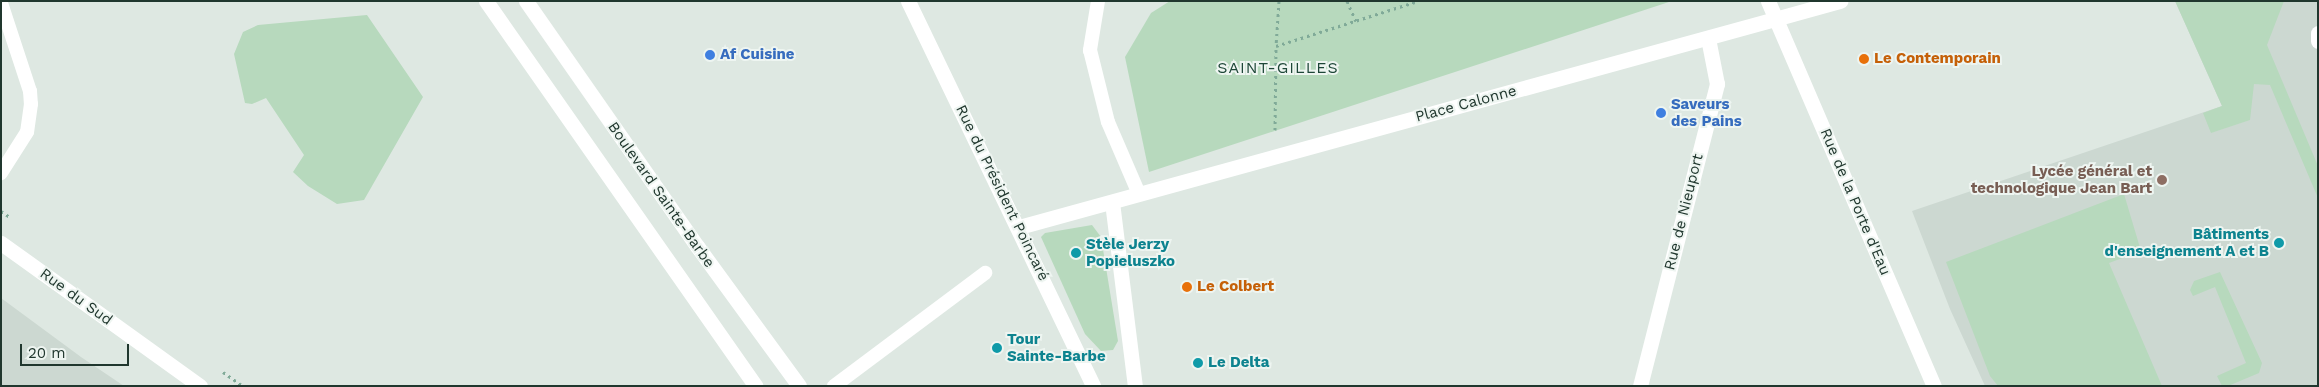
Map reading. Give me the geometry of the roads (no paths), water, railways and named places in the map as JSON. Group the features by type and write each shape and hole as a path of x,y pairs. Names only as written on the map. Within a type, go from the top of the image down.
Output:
{"street":[{"path":"486,1 756,386"},
{"name":"Boulevard Sainte-Barbe","path":"526,1 697,246 799,386"},
{"name":"Rue du Président Poincaré","path":"908,1 1019,227 1093,386"},
{"path":"1768,1 1775,19"},
{"name":"Place Calonne","path":"1019,227 1840,1"},
{"name":"Rue de la Porte d'Eau","path":"1775,19 1934,386"},
{"path":"2318,33 2318,41"},
{"name":"Rue de Nieuport","path":"1640,386 1717,84 1708,38"},
{"path":"1112,202 1135,386"},
{"name":"Rue du Sud","path":"1,243 200,386"}],"lane":[{"path":"1098,1 1090,50 1108,122 1139,194"},
{"path":"1,3 30,91 31,104 24,139 1,173"},
{"path":"834,386 985,273"}],"place":[{"name":"Af Cuisine","path":"710,55"},
{"name":"Le Contemporain","path":"1864,59"},
{"name":"Saveurs des Pains","path":"1661,113"},
{"name":"Lycée général et technologique Jean Bart","path":"2162,180"},
{"name":"Bâtiments d'enseignement A et B","path":"2279,243"},
{"name":"Stèle Jerzy Popieluszko","path":"1076,253"},
{"name":"Le Colbert","path":"1187,287"},
{"name":"Tour Sainte-Barbe","path":"997,348"},
{"name":"Le Delta","path":"1198,363"}],"district":[{"name":"SAINT-GILLES","path":"1278,68"}]}
